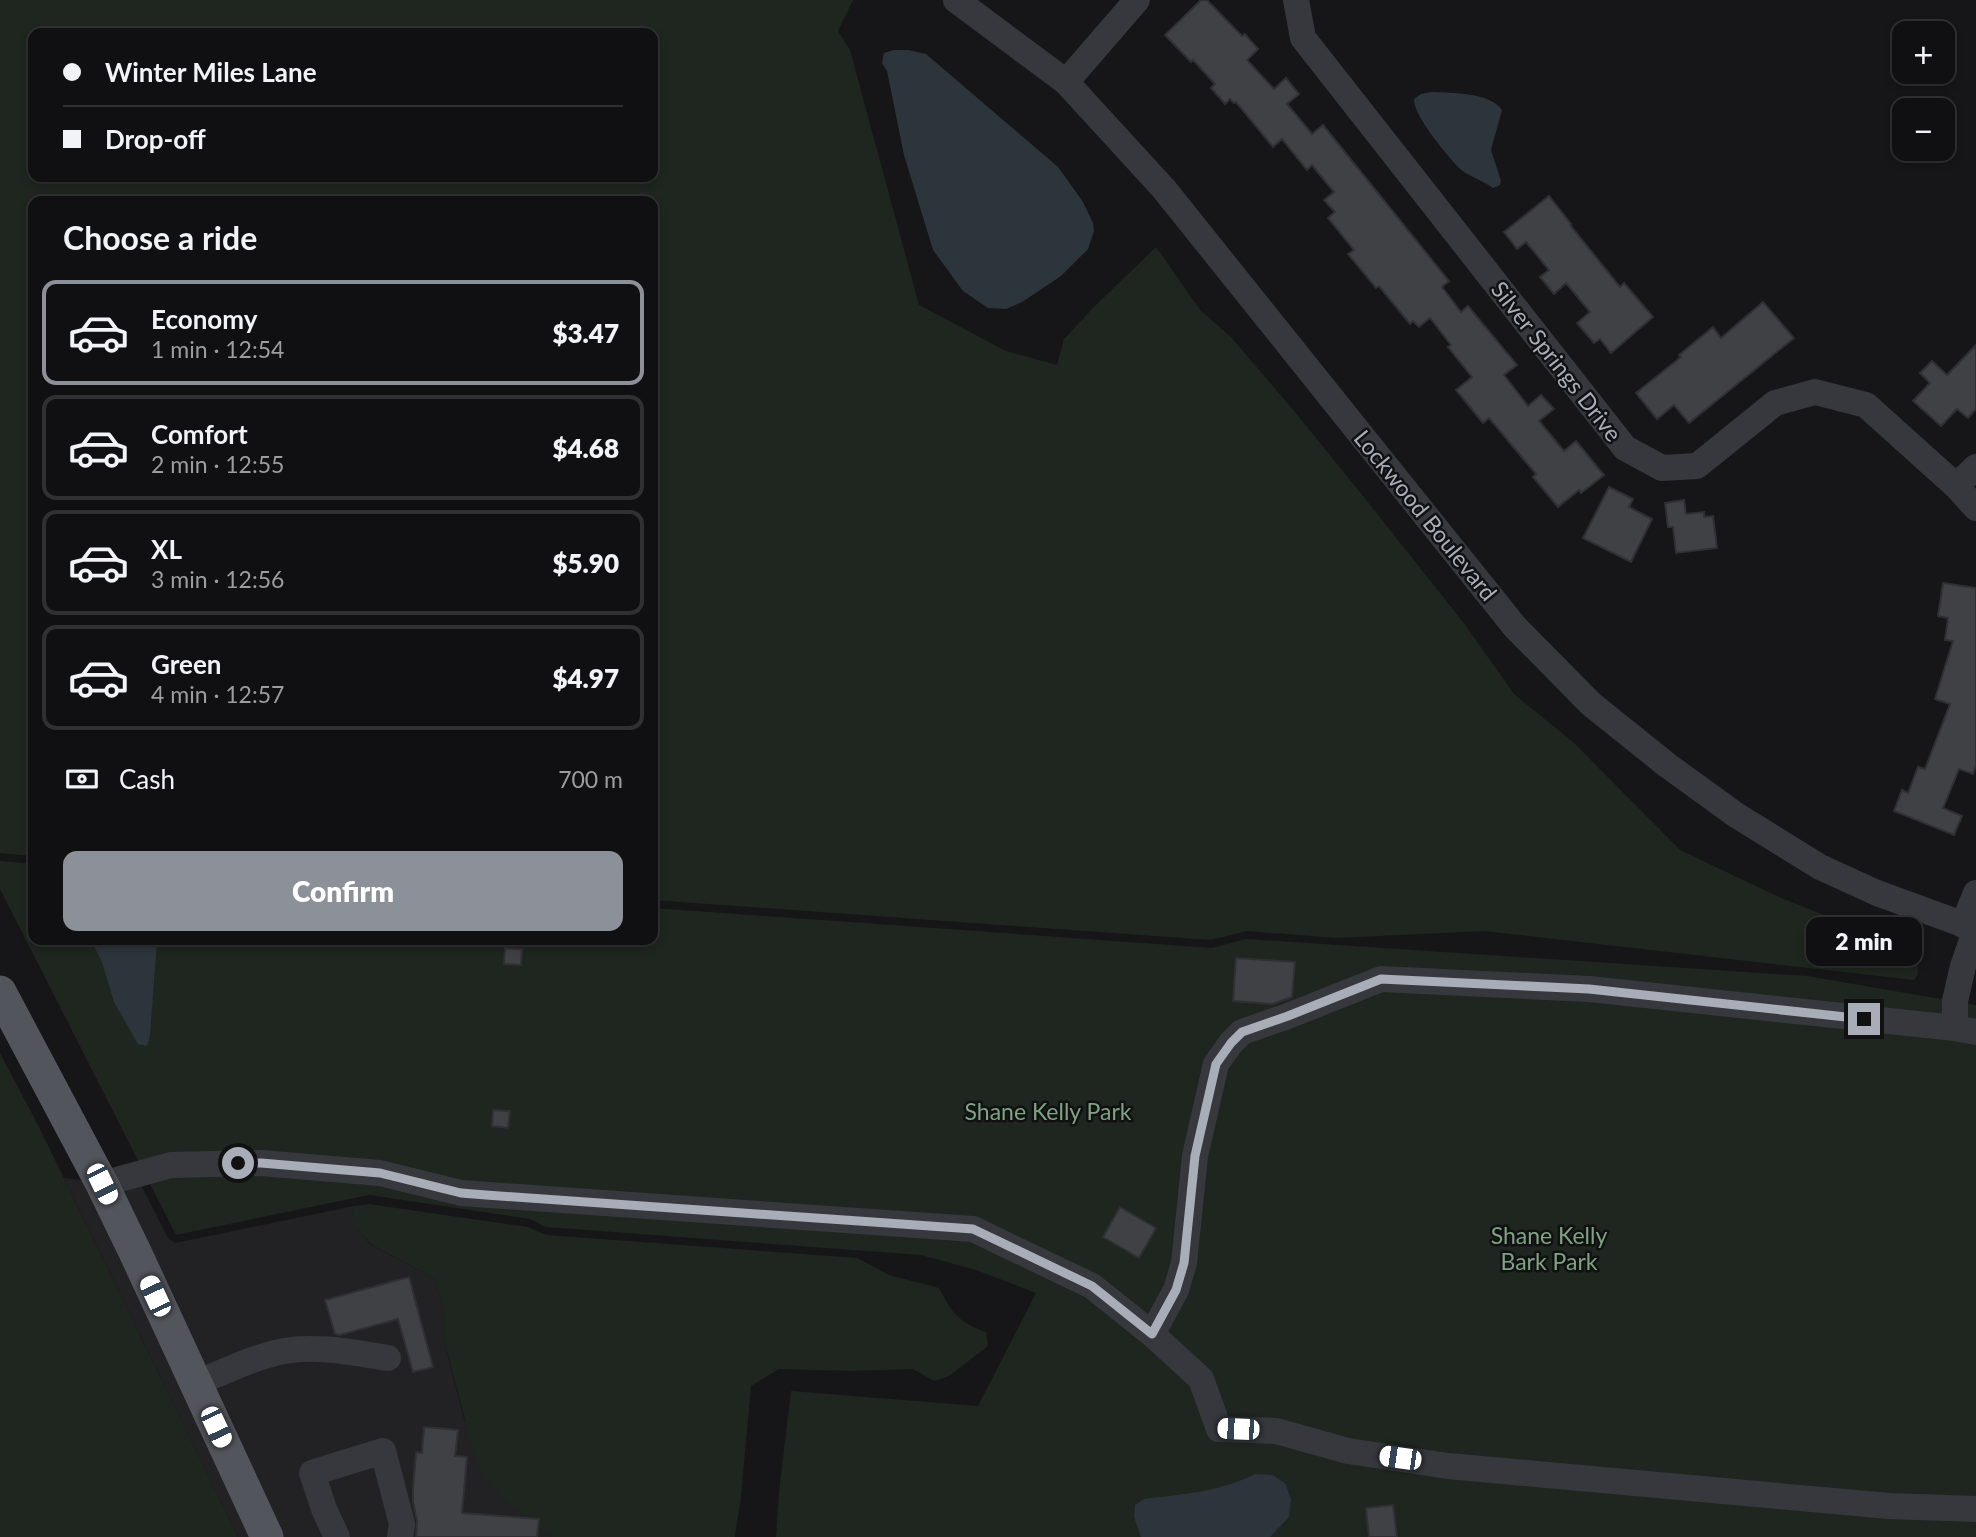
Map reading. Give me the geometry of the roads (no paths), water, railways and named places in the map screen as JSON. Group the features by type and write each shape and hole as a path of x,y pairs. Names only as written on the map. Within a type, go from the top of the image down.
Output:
{"main road":[{"path":"0,992 102,1184 267,1537"}],"street":[{"name":"Lockwood Boulevard","path":"956,0 1066,82 1164,189 1515,627 1591,704 1735,816 1820,867 1877,893 1972,928"},
{"path":"1066,82 1137,0"},
{"name":"Silver Springs Drive","path":"1296,0 1303,38 1625,448 1662,468 1697,466 1775,403 1815,392 1866,405 1956,486 1976,508"},
{"path":"1956,486 1976,467"},
{"path":"1152,1334 1176,1290 1184,1263 1195,1156 1216,1064 1242,1032 1381,979 1589,989 1966,1030 1955,1001 1972,928 1976,893"},
{"path":"102,1184 171,1166 261,1163 380,1173 461,1193 973,1229 1092,1286 1152,1334 1201,1379 1219,1429 1276,1431 1348,1451 1448,1466 1889,1506 1976,1509"},
{"path":"196,1383 256,1359 285,1351 322,1349 388,1358"},
{"path":"337,1537 312,1473 383,1451 402,1524 400,1537"}],"park label":[{"name":"Shane Kelly Park","path":"1048,1111"},
{"name":"Shane Kelly Bark Park","path":"1549,1248"}]}
